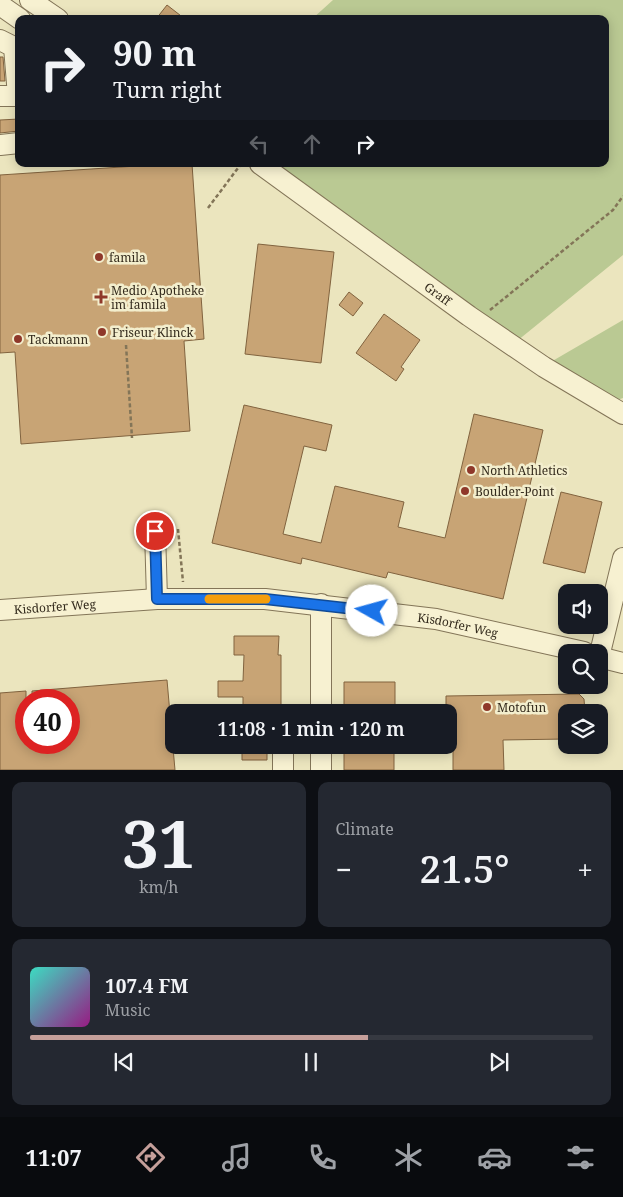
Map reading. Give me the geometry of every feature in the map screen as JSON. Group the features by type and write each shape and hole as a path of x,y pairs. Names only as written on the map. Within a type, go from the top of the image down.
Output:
{"street":[{"path":"30,0 52,15"},
{"path":"0,5 15,16"},
{"path":"0,40 14,47 15,59"},
{"path":"0,96 15,96"},
{"path":"0,145 15,143"},
{"name":"Graff","path":"264,167 544,367 623,414"},
{"path":"155,531 157,599"},
{"path":"602,644 623,558"},
{"name":"Kisdorfer Weg","path":"0,610 157,599 265,599 322,604 436,619 558,646"},
{"path":"321,704 322,604"},
{"path":"608,659 623,663"},
{"path":"283,770 284,754"},
{"path":"321,754 321,770"}],"path":[{"path":"208,208 239,167"},
{"path":"479,322 494,306 613,210 623,196"},
{"path":"126,345 132,438"},
{"path":"178,529 185,599"}],"green space":[{"path":"333,0 623,0 623,255 517,341 279,167 609,167 609,15 316,15"},
{"path":"623,320 623,398 617,400 549,363"}],"building":[{"path":"167,5 180,15 159,15"},
{"path":"0,57 3,57 5,81 0,81"},
{"path":"15,119 15,131 0,133 0,120"},
{"name":"famila","path":"121,167 192,167 204,339 184,341 190,431 21,444 15,352 0,353 0,175"},
{"path":"258,244 334,252 321,363 245,354"},
{"path":"349,292 363,303 353,316 339,305"},
{"path":"384,314 420,340 401,367 404,369 396,381 356,353"},
{"path":"244,405 332,425 326,451 304,446 283,534 321,543 335,486 404,502 398,527 445,538 474,414 543,430 503,599 388,572 386,578 302,558 301,564 212,543"},
{"path":"561,492 602,502 585,573 543,563"},
{"path":"234,636 279,636 278,655 281,655 281,704 243,704 243,697 218,697 218,681 243,681 244,655 234,655"},
{"path":"167,680 169,704 165,704 165,754 174,754 175,770 0,770 0,693 15,692 15,754 80,754 80,689 57,689"},
{"path":"344,682 395,682 395,704 344,704"},
{"path":"579,694 584,699 584,704 558,704 558,739 503,740 504,770 453,770 453,754 457,754 457,704 446,704 446,696"},
{"path":"242,754 267,754 267,760 242,760"},
{"path":"344,754 394,754 394,770 344,770"}],"slow traffic":[{"path":"209,599 266,599"}],"place":[{"name":"famila","path":"99,257"},
{"name":"Medio Apotheke im famila","path":"101,297"},
{"name":"Friseur Klinck","path":"102,332"},
{"name":"Tackmann","path":"18,339"},
{"name":"North Athletics","path":"471,470"},
{"name":"Boulder-Point","path":"465,491"},
{"name":"Motofun","path":"487,707"}],"route":[{"path":"155,531 157,599 265,599 372,611"}]}
